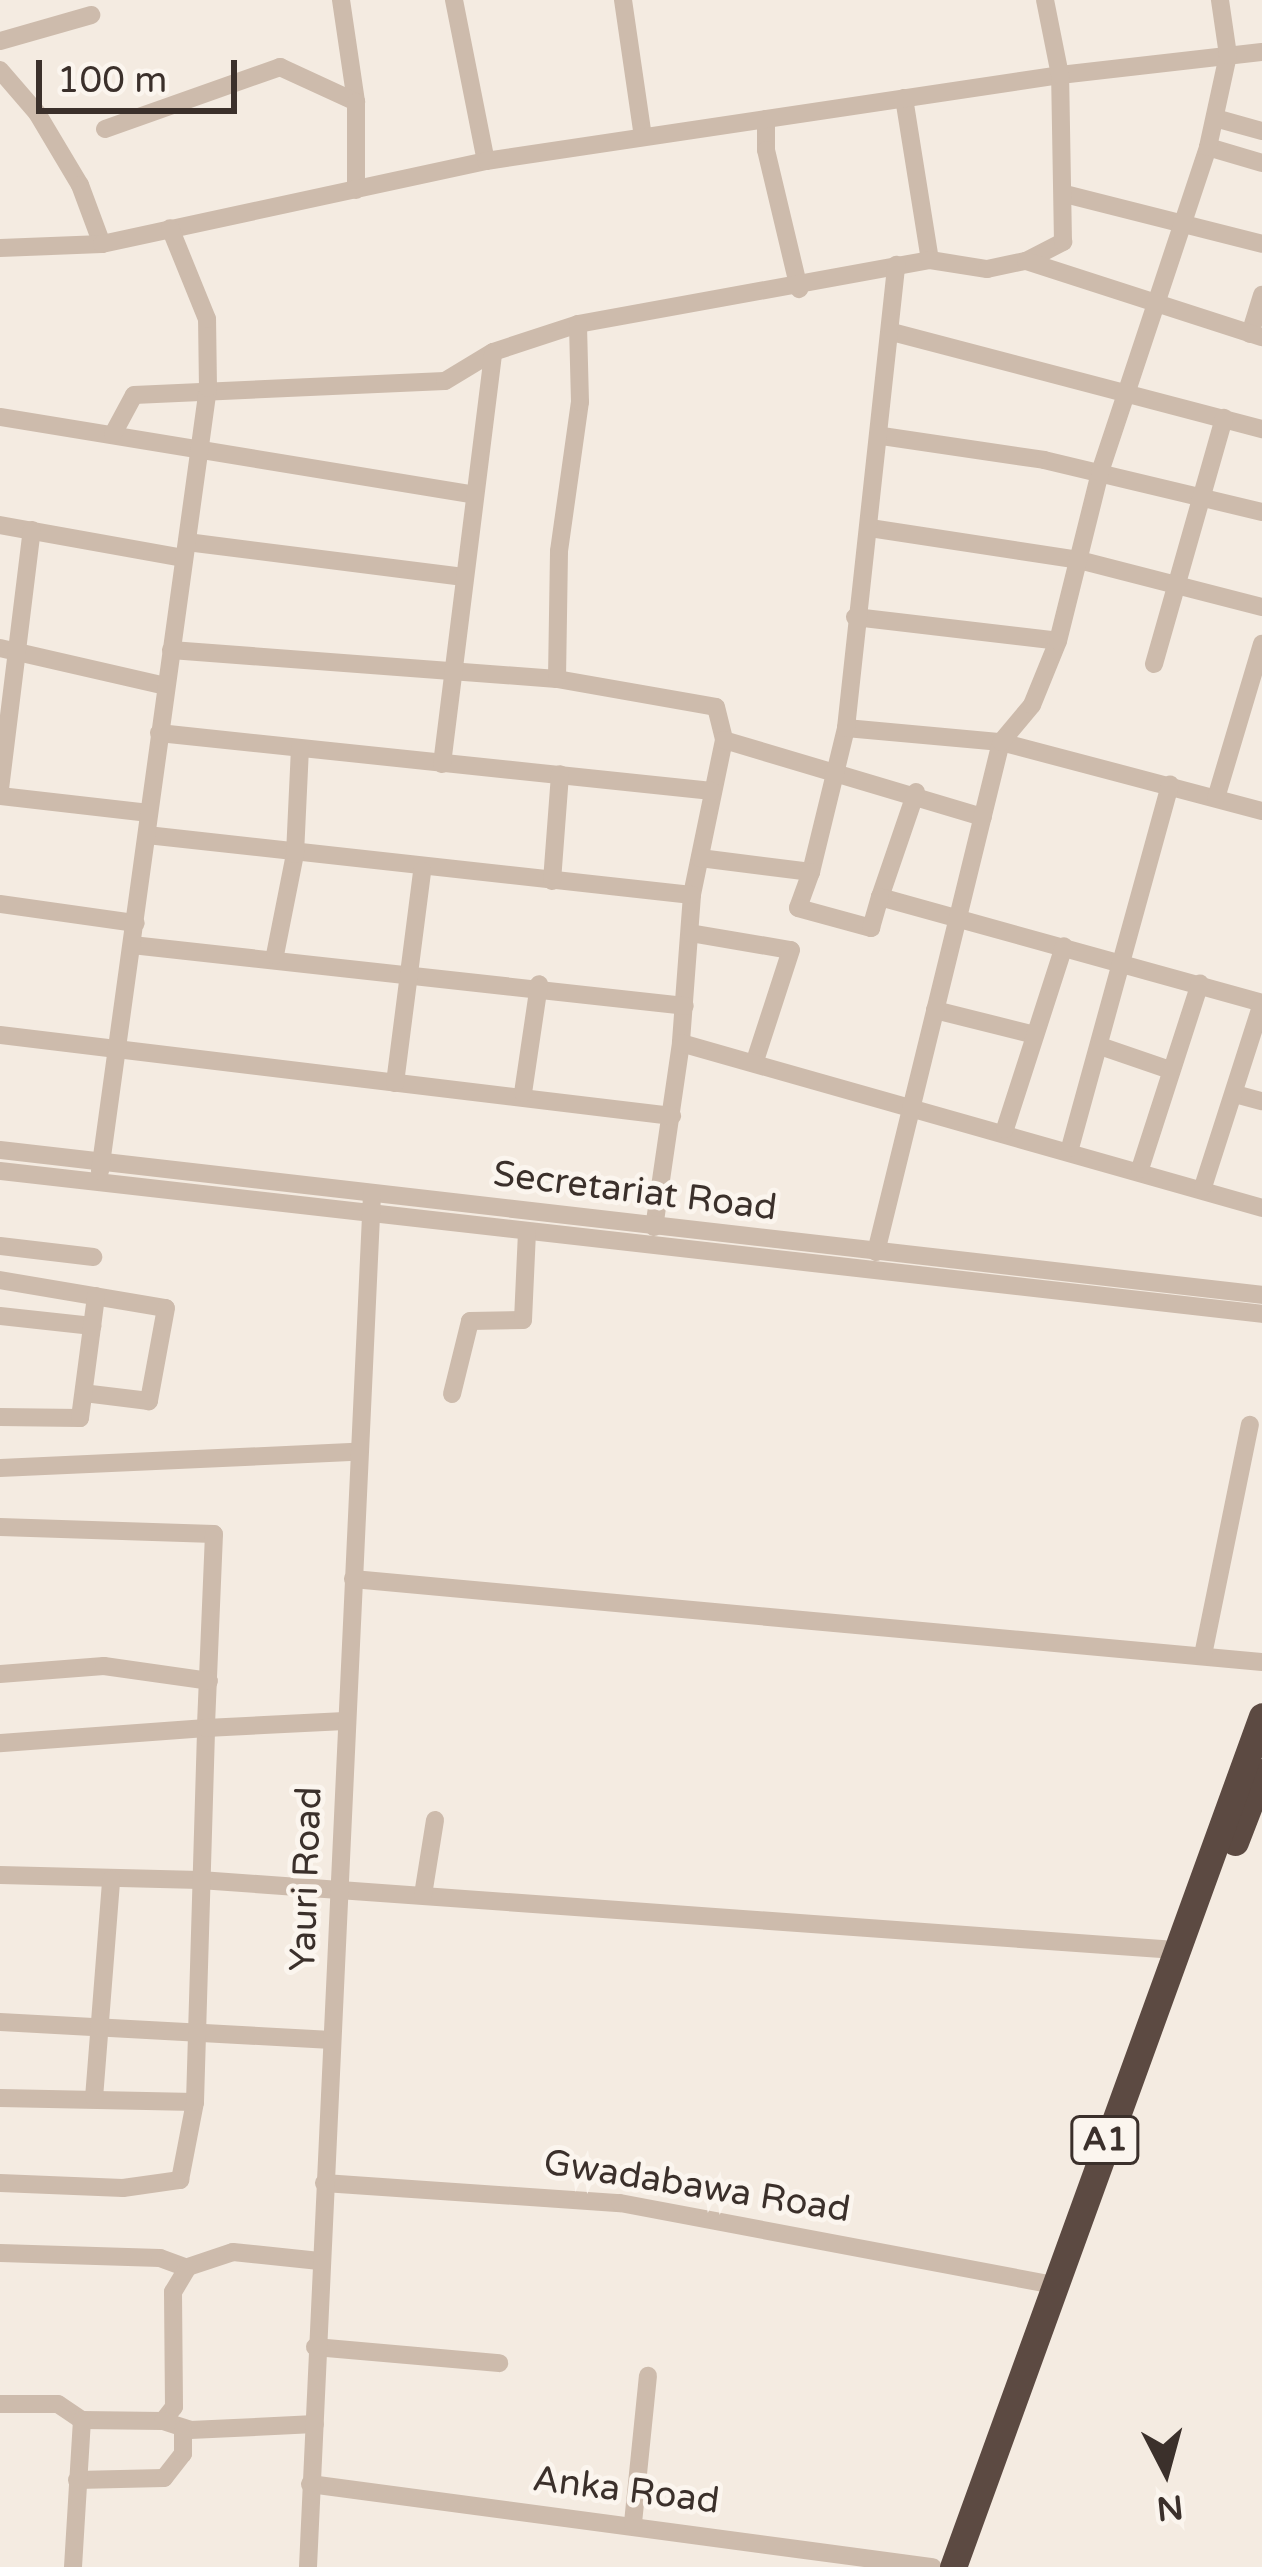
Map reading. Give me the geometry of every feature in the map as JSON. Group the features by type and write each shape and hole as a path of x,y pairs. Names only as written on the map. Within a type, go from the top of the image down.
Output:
{"highway":[{"name":"A1","path":"953,2567 1262,1715"},
{"name":"A1","path":"969,2567 1260,1785"}],"street":[{"path":"341,0 356,102 356,190"},
{"path":"454,0 486,161"},
{"path":"623,0 643,137"},
{"path":"113,434 134,395 208,388 445,382 494,352 578,324 799,290 930,260 987,269 1026,261 1063,242 1060,75 1045,0"},
{"path":"876,1252 1001,742 1032,705 1058,641 1100,472 1134,389 1208,147 1228,55 1220,0"},
{"path":"0,41 92,15"},
{"path":"0,248 103,244 486,161 1060,75 1262,52"},
{"path":"106,129 280,68 356,102"},
{"path":"0,70 37,112 80,185 103,244"},
{"path":"904,98 930,260"},
{"path":"1215,118 1262,131"},
{"path":"766,119 766,150 799,290"},
{"path":"1208,147 1262,163"},
{"path":"1065,194 1262,244"},
{"path":"100,1172 208,388 207,319 170,228"},
{"path":"1026,261 1256,336 1262,295"},
{"path":"896,265 882,436 855,617 846,728 798,908 871,928 916,792"},
{"path":"557,679 560,550 580,402 578,324"},
{"path":"892,332 1134,389 1262,429"},
{"path":"442,764 494,352"},
{"path":"0,417 474,495"},
{"path":"1154,664 1224,418"},
{"path":"882,436 1100,472 1262,512"},
{"path":"0,525 186,550 464,577"},
{"path":"870,528 1079,560 1262,607"},
{"path":"32,530 8,650 1,787 149,813"},
{"path":"855,617 1058,641"},
{"path":"1216,798 1258,672 1262,644"},
{"path":"8,650 166,686"},
{"path":"171,650 315,656 453,674 557,679 708,701 724,740 692,896 686,1006 654,1227"},
{"path":"846,728 1001,742 1262,811"},
{"path":"160,734 712,791"},
{"path":"724,740 916,792 983,817"},
{"path":"275,955 295,854 300,749"},
{"path":"552,880 560,774"},
{"path":"1070,1148 1170,785"},
{"path":"147,835 422,871 692,896"},
{"path":"700,858 811,872"},
{"path":"395,1083 422,871"},
{"path":"880,897 1262,1003 1203,1187"},
{"path":"0,904 136,923"},
{"path":"690,933 791,950 755,1061"},
{"path":"132,945 275,955 539,984 686,1006"},
{"path":"1005,1129 1064,946"},
{"path":"1140,1169 1199,983"},
{"path":"523,1093 539,984"},
{"path":"935,1010 1035,1035"},
{"path":"0,1035 395,1083 523,1093 672,1116"},
{"path":"681,1043 910,1102 1262,1208"},
{"path":"1100,1046 1170,1070"},
{"path":"1235,1094 1262,1101"},
{"name":"Secretariat Road","path":"0,1150 100,1172 368,1215 1262,1314"},
{"name":"Secretariat Road","path":"0,1171 100,1172 372,1194 1262,1295"},
{"name":"Yauri Road","path":"308,2557 356,1452 372,1194"},
{"path":"452,1394 470,1321 523,1320 527,1233"},
{"path":"0,1246 93,1257"},
{"path":"0,1280 166,1308 149,1401 84,1393"},
{"path":"0,1417 80,1418 96,1296"},
{"path":"0,1316 92,1326"},
{"path":"1203,1655 1250,1425"},
{"path":"0,1468 356,1452"},
{"path":"0,1527 214,1534 195,2102 184,2171 172,2184 0,2182"},
{"path":"353,1579 1262,1662"},
{"path":"0,1674 104,1666 209,1681"},
{"path":"0,1744 345,1721"},
{"path":"422,1894 434,1820"},
{"path":"0,1875 200,1880 422,1894 1175,1950"},
{"path":"94,2098 111,1880"},
{"path":"0,2022 332,2040"},
{"path":"0,2098 195,2102"},
{"name":"Gwadabawa Road","path":"324,2183 620,2203 1055,2284"},
{"path":"0,2253 160,2258 187,2268 233,2252 320,2260"},
{"path":"163,2421 174,2407 173,2292 187,2268"},
{"path":"315,2347 499,2363"},
{"path":"633,2523 648,2376"},
{"path":"0,2404 58,2404 82,2420 163,2421 183,2428 314,2424"},
{"path":"73,2567 82,2420"},
{"path":"77,2480 164,2477 183,2453 183,2428"},
{"name":"Anka Road","path":"310,2484 633,2523 932,2567"},
{"path":"295,2567 308,2557"}]}
